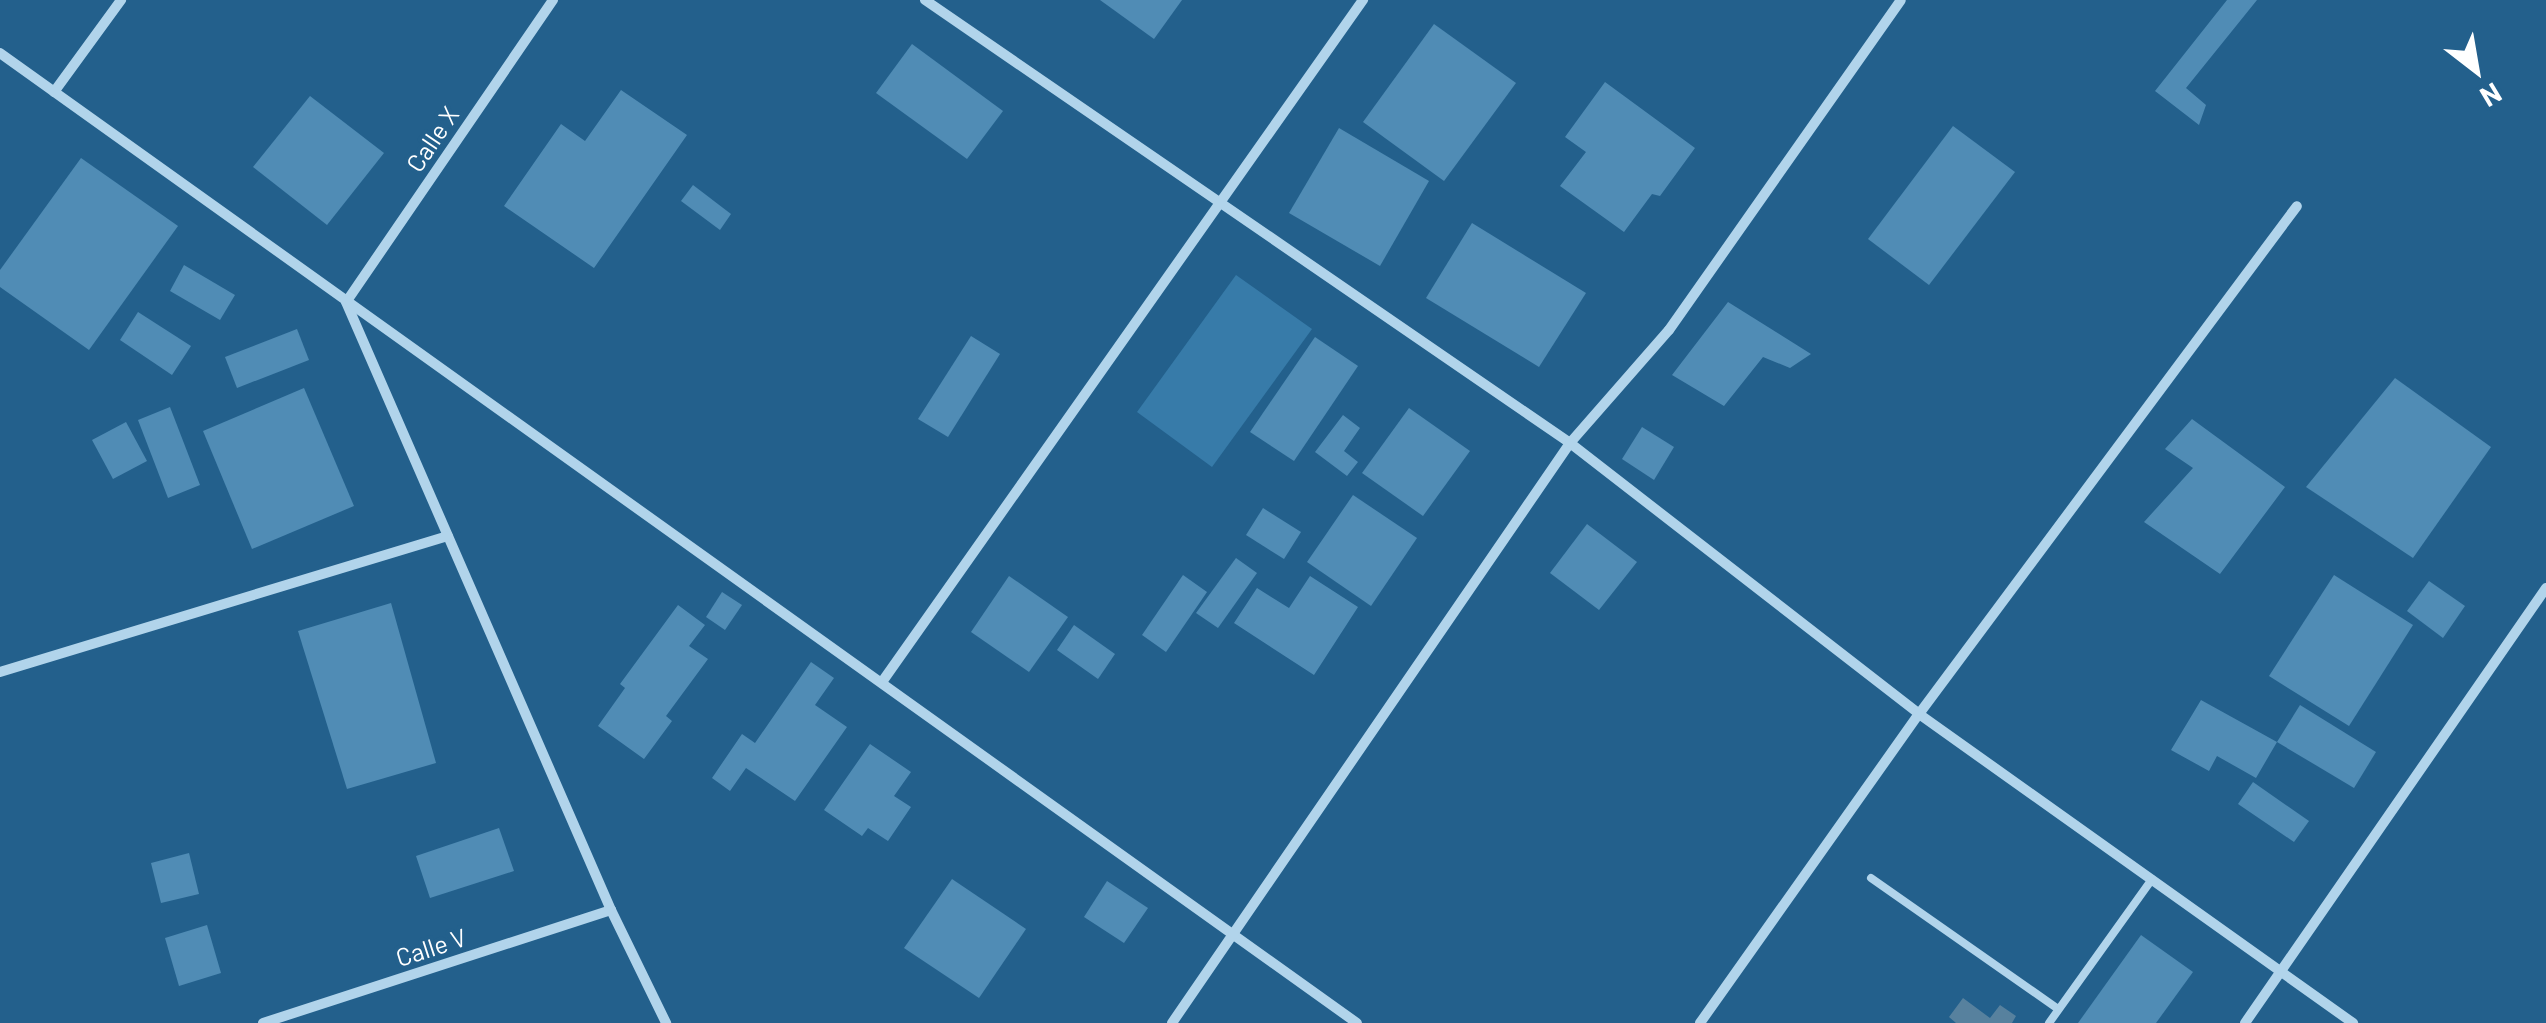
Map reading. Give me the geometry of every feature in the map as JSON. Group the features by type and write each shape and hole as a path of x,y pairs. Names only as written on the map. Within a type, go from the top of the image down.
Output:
{"street":[{"path":"54,92 120,0"},
{"name":"Calle X","path":"346,302 553,0"},
{"path":"925,0 1216,204 1570,444 1919,714 2352,1023"},
{"path":"941,11 950,0"},
{"path":"882,682 1362,0"},
{"path":"1172,1023 1570,444 1669,330 1901,0"},
{"path":"0,53 1357,1023"},
{"path":"1700,1023 1919,714 2297,206"},
{"path":"346,302 611,910 666,1023"},
{"path":"0,672 448,536"},
{"path":"2245,1023 2546,588"},
{"name":"Calle V","path":"263,1023 611,910"}],"lane":[{"path":"1871,878 2058,1009"},
{"path":"2049,1023 2152,879"}],"shaded area":[{"path":"1236,275 1312,329 1212,467 1137,412"},
{"path":"1963,998 1990,1018 2000,1005 2016,1016 2012,1023 1956,1023 1949,1017"}],"building":[{"path":"1100,0 1182,0 1154,39"},
{"path":"2227,0 2257,0 2186,88 2206,105 2199,125 2155,91"},
{"path":"1434,24 1516,83 1444,181 1363,122"},
{"path":"912,44 1003,111 967,159 876,93"},
{"path":"1605,82 1695,148 1660,196 1652,194 1624,232 1560,186 1586,152 1565,137"},
{"path":"621,90 687,135 594,268 504,206 561,124 585,141"},
{"path":"310,96 384,153 327,225 253,167"},
{"path":"1953,126 2015,172 1929,285 1868,239"},
{"path":"1339,128 1429,181 1380,266 1289,213"},
{"path":"81,158 178,226 89,350 0,287 0,270"},
{"path":"693,185 731,214 720,230 681,201"},
{"path":"1472,223 1586,293 1539,367 1426,298"},
{"path":"184,265 235,295 220,320 170,291"},
{"path":"1728,302 1811,354 1790,368 1763,357 1724,406 1672,375"},
{"path":"138,312 191,346 172,375 120,340"},
{"path":"297,329 309,360 237,388 225,357"},
{"path":"971,336 1000,354 948,437 918,419"},
{"path":"1315,337 1358,366 1294,461 1250,432"},
{"path":"2395,378 2491,447 2413,558 2306,487"},
{"path":"304,388 354,506 252,549 203,431"},
{"path":"170,407 200,485 168,498 138,420"},
{"path":"1409,408 1470,451 1423,516 1362,473"},
{"path":"1343,415 1360,428 1344,451 1358,462 1347,476 1315,452"},
{"path":"2192,419 2285,487 2220,574 2144,522 2193,468 2165,449"},
{"path":"126,422 147,461 113,479 92,440"},
{"path":"1642,427 1674,447 1654,480 1622,459"},
{"path":"1353,495 1417,538 1371,606 1307,562"},
{"path":"1263,508 1301,532 1284,559 1246,535"},
{"path":"1587,524 1637,562 1599,610 1550,573"},
{"path":"1236,558 1257,573 1218,628 1196,613"},
{"path":"1183,575 1207,592 1166,652 1142,635"},
{"path":"2334,575 2413,625 2349,726 2269,676"},
{"path":"1009,576 1068,617 1029,672 971,632"},
{"path":"1310,576 1358,607 1314,675 1234,623 1257,588 1289,608"},
{"path":"2429,581 2465,606 2443,638 2407,611"},
{"path":"722,592 742,605 725,630 706,617"},
{"path":"391,603 436,763 347,789 298,631"},
{"path":"678,605 705,625 689,646 708,659 666,716 672,721 644,759 598,726 625,688 620,684"},
{"path":"1074,625 1115,654 1098,679 1057,650"},
{"path":"811,662 834,678 815,705 847,727 795,801 746,768 730,791 712,778 742,734 755,743"},
{"path":"2201,700 2277,742 2256,778 2217,756 2209,771 2171,750"},
{"path":"2300,705 2376,752 2354,788 2277,742"},
{"path":"870,744 911,772 894,796 911,807 888,841 868,828 862,836 824,810"},
{"path":"2253,782 2309,821 2294,842 2238,804"},
{"path":"499,828 514,871 430,898 416,856"},
{"path":"189,853 199,894 161,903 151,863"},
{"path":"952,879 1026,929 979,998 904,948"},
{"path":"1107,881 1148,908 1124,943 1084,917"},
{"path":"207,925 221,973 179,986 165,938"},
{"path":"2141,935 2193,972 2156,1023 2078,1023"}]}
